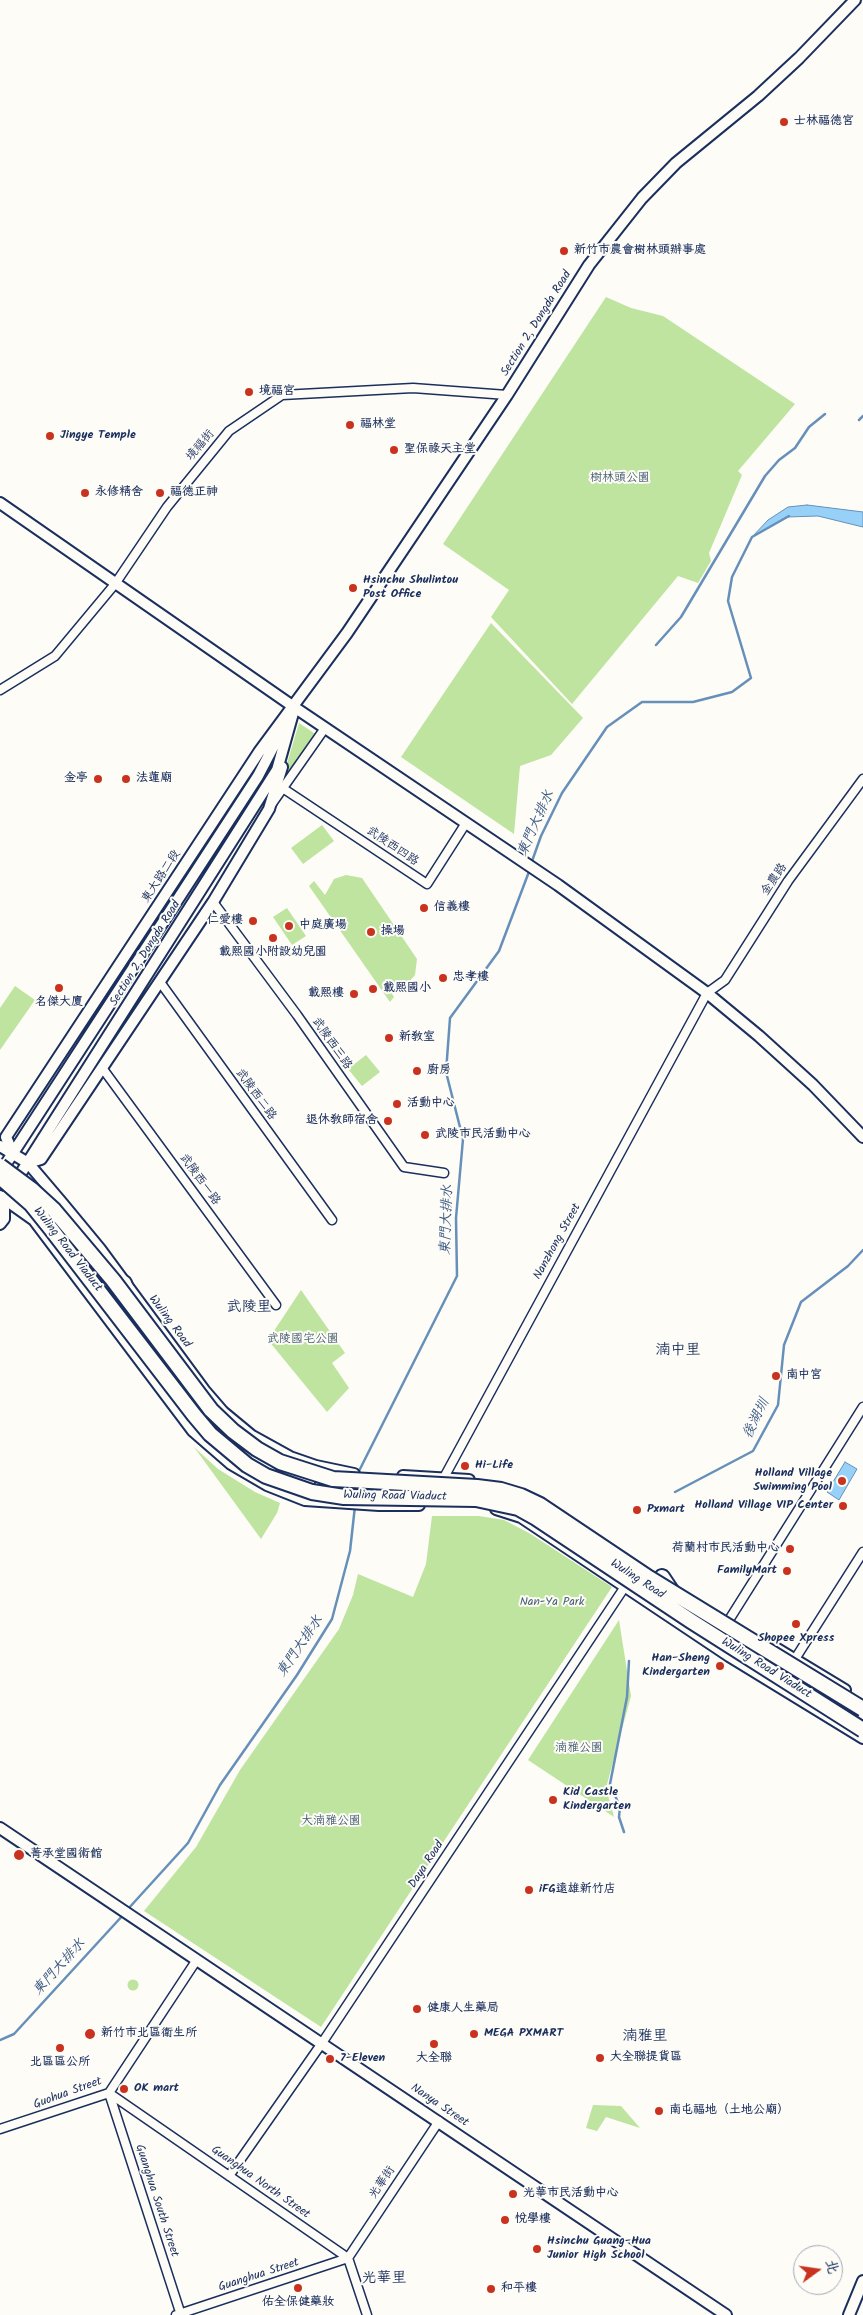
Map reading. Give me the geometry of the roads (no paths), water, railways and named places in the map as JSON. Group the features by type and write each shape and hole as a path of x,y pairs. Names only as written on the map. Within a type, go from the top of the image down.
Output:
{"highway":[{"name":"Wuling Road Viaduct","path":"0,1166 31,1189 54,1210 113,1280 212,1410 233,1431 257,1449 280,1462 333,1479 458,1492 499,1502 536,1518 691,1621 863,1730"},
{"name":"Wuling Road Viaduct","path":"0,1177 31,1204 51,1228 194,1415 217,1440 247,1465 266,1476 312,1492 344,1497 501,1490 540,1504 649,1578 863,1709"},
{"path":"124,1283 140,1329 202,1413 224,1435 262,1462 282,1472 322,1486 340,1489 458,1492"},
{"path":"104,1310 140,1329"},
{"path":"662,1577 678,1601 693,1614 863,1719"},
{"path":"647,1601 693,1614"}],"street":[{"name":"Section 2, Dongda Road","path":"0,1173 258,776 294,707 507,395 589,266 642,198 676,163 758,96 799,58 855,0"},
{"name":"境福街","path":"0,690 55,656 115,584 167,506 229,431 282,395 413,388 507,395"},
{"path":"0,503 294,707 523,862 707,993 759,1036 813,1085 863,1137"},
{"name":"Section 2, Dongda Road","path":"1,1200 28,1163 277,770 294,707"},
{"path":"269,809 279,782 294,707"},
{"name":"東大路二段","path":"13,1154 6,1137 259,752 294,707"},
{"path":"28,1163 42,1159 213,902 269,809 325,728"},
{"name":"金農路","path":"707,993 726,980 788,881 863,779"},
{"name":"武陵西四路","path":"284,789 428,884 466,823"},
{"name":"武陵西三路","path":"213,902 404,1167 444,1173"},
{"name":"武陵西二路","path":"160,982 332,1220"},
{"name":"Nanzhong Street","path":"437,1504 442,1478 707,993"},
{"name":"武陵西一路","path":"103,1069 276,1305"},
{"name":"Wuling Road","path":"0,1146 28,1163 100,1249 223,1412 268,1445 290,1457 346,1474 442,1478 499,1484 535,1496 642,1566 863,1701"},
{"path":"0,1224 4,1219 1,1200"},
{"path":"1,1200 34,1220 104,1310 193,1431 210,1447 250,1476 310,1499 345,1490 438,1492"},
{"path":"729,1620 863,1407"},
{"path":"310,1499 322,1468"},
{"name":"Wuling Road","path":"310,1499 344,1504 477,1506 521,1517 647,1601 863,1738"},
{"path":"795,1659 863,1552"},
{"name":"Daya Road","path":"230,2176 322,2043 624,1586 642,1566"},
{"name":"Nanya Street","path":"0,1828 726,2315"},
{"name":"Guohua Street","path":"0,2129 109,2093 196,1961"},
{"name":"Guanghua North Street","path":"109,2093 348,2258"},
{"name":"Guanghua South Street","path":"109,2093 179,2314"},
{"name":"光華街","path":"348,2258 439,2121"},
{"path":"348,2258 367,2315"},
{"name":"Guanghua Street","path":"179,2314 348,2258"},
{"path":"850,2315 863,2280"}],"water":[{"path":"807,505 863,512 863,527 818,516 787,517 752,537 768,520 788,507"},
{"name":"Holland Village Swimming Pool","path":"845,1462 857,1469 839,1500 827,1492"}],"waterway":[{"path":"656,645 681,617 765,476 779,460 795,448 809,427 825,414"},
{"path":"859,420 863,416"},
{"name":"東門大排水","path":"531,864 541,836 562,793 607,727 642,702 693,702 732,692 751,678 728,601 732,577 752,537 789,516"},
{"name":"東門大排水","path":"358,1473 457,1276 456,1218 463,1139 446,1072 450,1018 499,951 530,869"},
{"name":"後湖圳","path":"675,1492 753,1451 778,1405 784,1345 801,1302 848,1266 863,1250"},
{"name":"東門大排水","path":"128,1909 188,1843 220,1785 297,1675 332,1619 350,1551 355,1506"},
{"name":"後湖圳","path":"624,1832 619,1817 620,1807 610,1784 627,1697 629,1661"},
{"name":"東門大排水","path":"0,2040 14,2034 124,1914"}],"place":[{"name":"士林福德宮","path":"784,122"},
{"name":"新竹市農會樹林頭辦事處","path":"564,251"},
{"name":"境福宮","path":"249,392"},
{"name":"福林堂","path":"350,425"},
{"name":"Jingye Temple","path":"50,436"},
{"name":"聖保祿天主堂","path":"394,450"},
{"name":"永修精舍","path":"85,493"},
{"name":"福德正神","path":"160,493"},
{"name":"Hsinchu Shulintou Post Office","path":"353,588"},
{"name":"金亭","path":"98,779"},
{"name":"法蓮廟","path":"126,779"},
{"name":"信義樓","path":"424,908"},
{"name":"仁愛樓","path":"253,921"},
{"name":"中庭廣場","path":"289,926"},
{"name":"操場","path":"371,932"},
{"name":"載熙國小附設幼兒園","path":"273,938"},
{"name":"忠孝樓","path":"443,978"},
{"name":"名傑大廈","path":"59,988"},
{"name":"載熙國小","path":"373,989"},
{"name":"載熙樓","path":"354,994"},
{"name":"新教室","path":"389,1038"},
{"name":"廚房","path":"417,1071"},
{"name":"活動中心","path":"397,1104"},
{"name":"退休教師宿舍","path":"388,1121"},
{"name":"武陵市民活動中心","path":"425,1135"},
{"name":"南中宮","path":"776,1376"},
{"name":"Hi-Life","path":"465,1466"},
{"name":"Holland Village Swimming Pool","path":"842,1481"},
{"name":"Holland Village VIP Center","path":"843,1506"},
{"name":"Pxmart","path":"637,1510"},
{"name":"荷蘭村市民活動中心","path":"790,1549"},
{"name":"FamilyMart","path":"787,1571"},
{"name":"Shopee Xpress","path":"796,1624"},
{"name":"Han-Sheng Kindergarten","path":"720,1666"},
{"name":"Kid Castle Kindergarten","path":"553,1800"},
{"name":"菁承堂國術館","path":"19,1855"},
{"name":"iFG遠雄新竹店","path":"529,1890"},
{"name":"健康人生藥局","path":"417,2009"},
{"name":"新竹市北區衛生所","path":"90,2034"},
{"name":"MEGA PXMART","path":"474,2034"},
{"name":"大全聯","path":"434,2044"},
{"name":"北區區公所","path":"60,2048"},
{"name":"大全聯提貨區","path":"600,2058"},
{"name":"7-Eleven","path":"330,2059"},
{"name":"OK mart","path":"124,2089"},
{"name":"南屯福地（土地公廟）","path":"659,2111"},
{"name":"光華市民活動中心","path":"513,2194"},
{"name":"悅學樓","path":"505,2220"},
{"name":"Hsinchu Guang-Hua Junior High School","path":"537,2249"},
{"name":"佑全保健藥妝","path":"298,2288"},
{"name":"和平樓","path":"491,2289"}],"district":[{"name":"武陵里","path":"249,1308"},
{"name":"湳中里","path":"678,1351"},
{"name":"湳雅里","path":"645,2037"},
{"name":"光華里","path":"384,2279"}],"park label":[{"name":"樹林頭公園","path":"620,479"},
{"name":"武陵國宅公園","path":"303,1340"},
{"name":"Nan-Ya Park","path":"552,1603"},
{"name":"湳雅公園","path":"579,1749"},
{"name":"大湳雅公園","path":"331,1822"}]}
